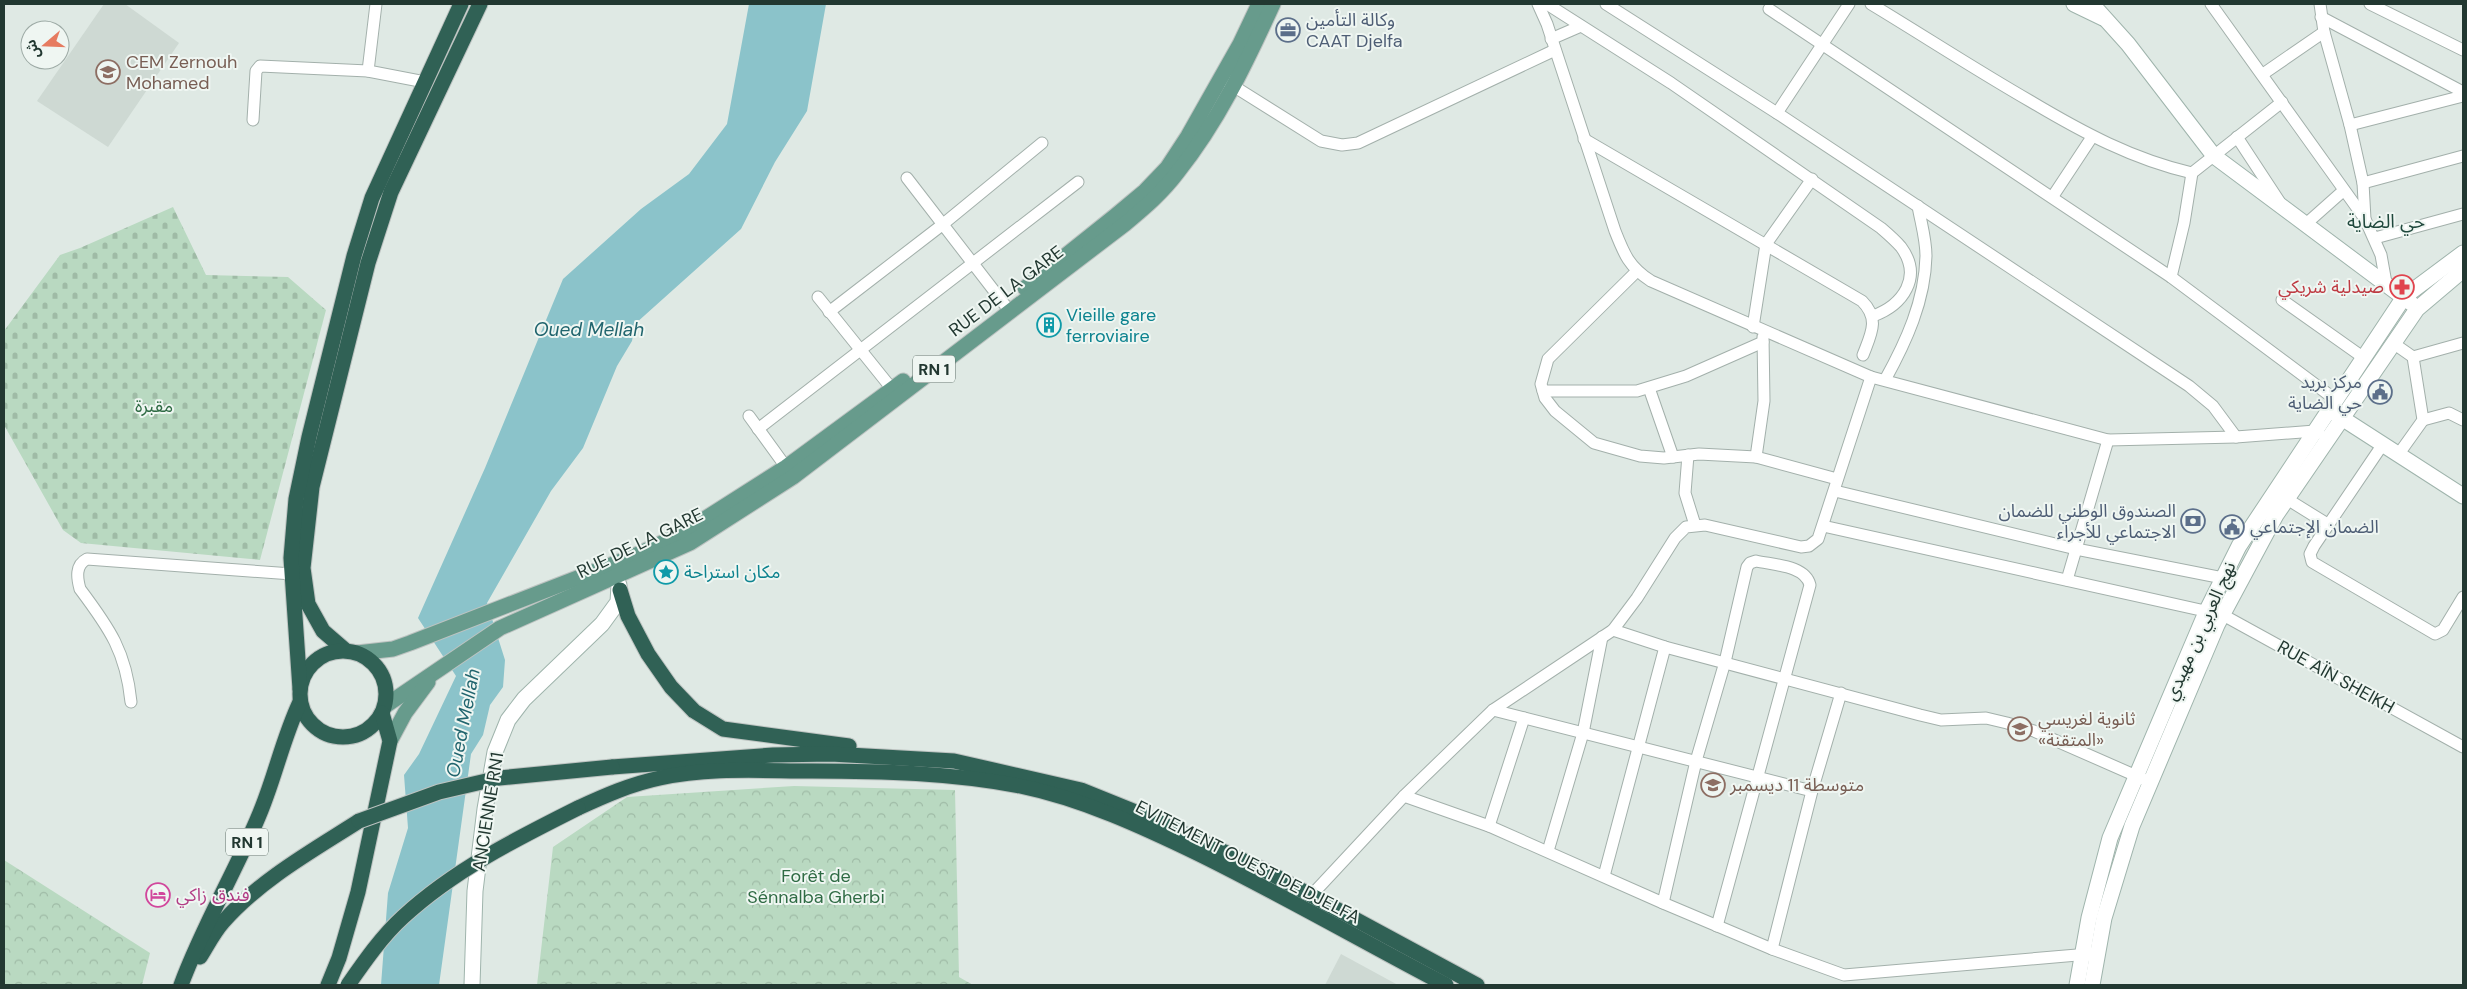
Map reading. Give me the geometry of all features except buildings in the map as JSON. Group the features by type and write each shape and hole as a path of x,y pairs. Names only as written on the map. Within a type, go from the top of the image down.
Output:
{"highway":[{"path":"383,709 374,724 364,732 351,737 338,737 324,733 313,726 305,715 300,696 292,574 293,529 300,475 354,256 372,198 462,4"},
{"path":"328,985 339,958 358,892 390,741 383,709 385,684 380,671 370,660 351,651 323,631 308,604 303,568 312,487 368,263 391,192 480,4"},
{"path":"616,577 628,616 648,654 671,687 694,711 722,729 954,761 1080,790 1143,815 1262,869 1306,902"},
{"path":"300,696 303,676 310,665 326,654 351,651"},
{"name":"RN 1","path":"182,982 195,948 258,818 300,696"},
{"path":"182,982 222,923 242,903 279,872 359,821 440,792 499,778 612,767 792,755 832,754 954,761"},
{"name":"EVITEMENT OUEST DE DJELFA","path":"348,985 402,918 434,892 468,867 578,808 645,782 661,778 704,773 761,771 910,772 1021,787 1088,806 1148,830 1306,902 1477,985"},
{"name":"EVITEMENT OUEST DE DJELFA","path":"1306,902 1446,985"}],"main road":[{"name":"RUE DE LA GARE","path":"351,651 393,649 494,609 616,577 786,467 1005,305 1151,185 1167,168 1188,136 1259,4"},
{"name":"RUE DE LA GARE","path":"436,672 500,628 690,543 793,477 1125,224 1153,200 1178,173 1235,86 1273,4"},
{"path":"2085,5 2103,18 2128,44 2214,156 2386,283 2417,309"},
{"name":"نهج العربي بن مهيدي","path":"2092,985 2104,918 2122,858 2150,782 2223,615 2287,499 2321,434 2333,405 2404,297 2463,253"},
{"name":"نهج العربي بن مهيدي","path":"2077,985 2089,918 2110,838 2207,610 2239,546 2321,434 2342,418 2417,309 2463,270"},
{"path":"2333,405 2342,418 2463,496"},
{"name":"ANCIENNE RN1","path":"472,985 475,891 485,809 495,752 508,720 517,708 602,624 618,602 616,577"},
{"path":"390,741 405,713 436,672"},
{"name":"RN 1","path":"383,709 436,672"},
{"path":"2145,753 2160,760"}],"street":[{"path":"368,71 376,4"},
{"path":"1538,4 1626,259 1636,272 1651,281 1759,333 1871,376 2108,440 2321,434"},
{"path":"1547,4 1812,179 1881,228 1901,247 1910,267 1910,283 1900,300 1887,310 1873,316"},
{"path":"1606,4 1777,113 2189,386 2212,406 2236,437"},
{"path":"1777,113 1822,42 1849,4"},
{"path":"1871,4 2003,86 2092,137 2134,156 2192,173"},
{"path":"2212,4 2263,74 2343,191 2365,219 2375,238 2384,268 2386,283"},
{"path":"2320,4 2324,32 2350,125 2363,183 2365,219"},
{"path":"2370,4 2463,50"},
{"path":"1769,9 1822,42 2171,277 2333,405"},
{"path":"2321,17 2463,92"},
{"path":"1220,79 1235,86 1321,141 1342,145 1358,143 1553,44 1581,26"},
{"path":"2263,74 2324,32"},
{"path":"252,120 256,71 260,66 368,71 425,82"},
{"path":"2350,125 2463,96"},
{"path":"2171,277 2184,223 2192,173 2282,102"},
{"path":"2053,196 2092,137"},
{"path":"2237,137 2283,207"},
{"path":"1584,139 1862,301 1873,316 1874,325 1863,355"},
{"path":"829,312 942,225 1042,143"},
{"path":"2363,183 2463,156"},
{"path":"906,178 1005,305"},
{"path":"1756,457 1764,401 1759,333 1766,244 1812,179"},
{"path":"758,428 1078,182"},
{"path":"2307,224 2343,191"},
{"path":"1885,380 1910,333 1924,271 1924,237 1918,206"},
{"path":"2375,238 2463,214"},
{"path":"1636,272 1548,359 1541,384 1545,398 1555,411 1594,443 1640,456 1756,457 1837,479"},
{"path":"818,297 892,389"},
{"path":"2282,300 2364,358"},
{"path":"1543,391 1637,391 1649,388 1686,376 1759,333"},
{"path":"2393,343 2413,358 2423,420"},
{"path":"2413,358 2463,343"},
{"path":"1306,902 1404,796 1493,710 1613,630 1637,598 1680,531 1686,527 1705,525 1801,547 1809,546 1818,539 1871,376"},
{"path":"1649,388 1673,456"},
{"path":"2398,455 2423,420 2463,409"},
{"path":"2449,413 2463,420"},
{"path":"749,416 786,467"},
{"path":"2067,580 2108,440"},
{"path":"2383,444 2310,554 2312,562 2435,634 2443,630 2463,597"},
{"path":"1688,455 1685,493 1695,525"},
{"path":"1835,491 2076,549 2223,578"},
{"path":"2287,499 2329,524"},
{"name":"RUE AÏN SHEIKH","path":"1823,526 2223,615 2463,747"},
{"path":"131,702 129,679 120,650 80,589 77,579 78,569 82,562 87,559 292,574"},
{"path":"1663,904 1696,761 1725,662 1747,567 1750,563 1756,561 1795,569 1804,574 1810,586 1717,926"},
{"path":"1613,630 1665,647 1941,720 1986,718 2007,723 2034,731 2150,782"},
{"path":"1548,851 1583,733 1602,637"},
{"path":"1604,876 1640,747 1665,647"},
{"path":"1772,949 1812,791 1842,694"},
{"path":"1493,710 1812,791"},
{"path":"1489,826 1524,718"},
{"path":"1404,796 1489,826 1663,904 1772,949 1844,975 2098,953"}],"shaded area":[{"name":"CEM Zernouh Mohamed","path":"104,4 125,4 179,43 108,147 37,101 58,70 70,70 70,53"},
{"path":"1341,954 1398,985 1325,985"}],"green space":[{"name":"مقبرة","path":"173,207 206,275 288,277 326,310 260,560 81,543 63,530 4,425 4,331 60,255"},
{"name":"Forêt de Sénnalba Gherbi","path":"794,786 955,790 959,977 973,985 537,985 553,847 627,797"},
{"path":"4,860 150,953 142,985 4,985"}],"water":[{"name":"Oued Mellah","path":"749,4 826,4 807,111 775,162 741,229 635,324 632,341 617,366 583,448 551,491 487,603 505,660 503,687 490,705 483,735 471,754 439,985 381,985 388,893 408,828 404,775 419,754 456,676 418,618 485,468 563,279 641,209 689,174 727,124"}],"place":[{"name":"وكالة التأمين CAAT Djelfa","path":"1288,30"},
{"name":"CEM Zernouh Mohamed","path":"108,72"},
{"name":"صيدلية شريكي","path":"2402,287"},
{"name":"Vieille gare ferroviaire","path":"1049,325"},
{"name":"مركز بريد حي الضاية","path":"2380,392"},
{"name":"الصندوق الوطني للضمان الاجتماعي للأجراء","path":"2193,521"},
{"name":"الضمان الإجتماعي","path":"2232,527"},
{"name":"مكان استراحة","path":"666,572"},
{"name":"ثانوية لغريسي «المتقنة»","path":"2020,729"},
{"name":"متوسطة 11 ديسمبر","path":"1713,785"},
{"name":"فندق زاكي","path":"158,895"}],"district":[{"name":"حي الضاية","path":"2386,221"}]}
